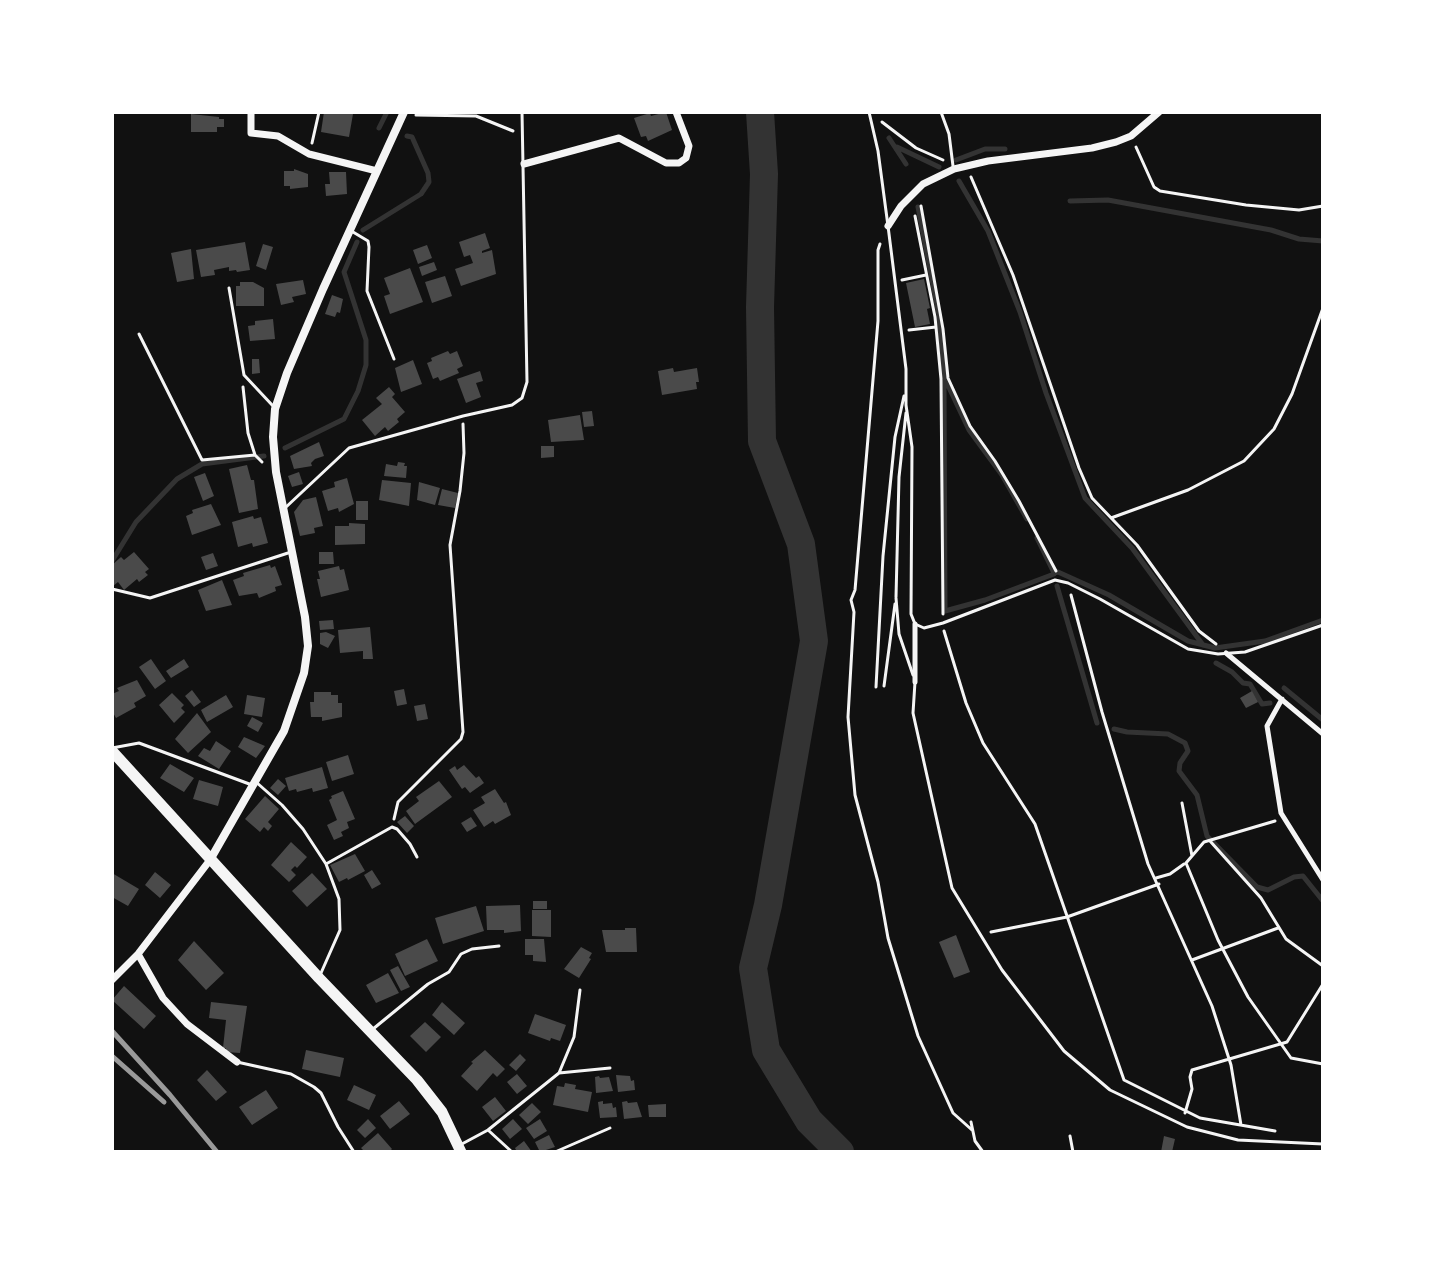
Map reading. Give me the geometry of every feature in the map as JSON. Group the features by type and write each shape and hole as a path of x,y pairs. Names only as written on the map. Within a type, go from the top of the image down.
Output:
{"highway":[{"path":"112,750 319,978 417,1080 442,1112 460,1148"}],"street":[{"path":"251,112 251,133 278,136 309,154 377,171"},
{"path":"112,980 138,954 210,860 284,731 304,673 308,646 305,617 274,456 275,409 293,359 349,230 404,112"},
{"path":"524,164 619,138 666,163 679,163 686,158 689,146 676,112"},
{"path":"888,226 901,206 923,184 953,167 1092,148 1131,136 1159,112"},
{"path":"915,624 915,682"},
{"path":"1226,653 1323,734"},
{"path":"1282,699 1267,726 1281,813 1323,880"},
{"path":"138,954 163,998 187,1024 237,1062"}],"lane":[{"path":"284,509 349,448 512,405 525,391 522,112"},
{"path":"869,112 878,151 906,389 899,477 896,598 899,634 915,682 913,713 952,888 1002,970 1064,1051 1110,1090 1187,1127 1225,1137 1323,1144"},
{"path":"941,112 949,134 953,167"},
{"path":"349,230 368,241 367,291 394,359"},
{"path":"229,288 244,375 275,409"},
{"path":"876,687 882,571 895,437 906,389"},
{"path":"906,405 912,447 911,614 915,624 924,628 942,624 1048,581 1068,583 1188,649 1226,653 1264,647 1323,625"},
{"path":"112,589 150,598 292,552"},
{"path":"884,686 896,598"},
{"path":"112,750 139,743 255,784 293,817 326,864 339,899 340,930 319,978"},
{"path":"326,864 392,827 404,837 417,857"},
{"path":"370,1032 428,984 449,972 461,954 472,949 499,946"},
{"path":"460,1148 488,1130 559,1073 574,1037 580,990"},
{"path":"237,1062 291,1074 314,1087 321,1093 354,1152"},
{"path":"559,1073 610,1068"},
{"path":"555,1152 610,1128"},
{"path":"488,1130 512,1152"}],"path":[{"path":"309,154 319,112"},
{"path":"404,112 417,116 476,116 524,136"},
{"path":"869,112 916,148 953,167"},
{"path":"1131,136 1154,187 1160,191 1273,208 1299,210 1323,206"},
{"path":"966,166 1013,275 1092,498 1137,545 1199,631 1218,646"},
{"path":"921,206 945,378 942,624 966,703 983,743 1035,824 1124,1080 1200,1118 1279,1132"},
{"path":"915,216 927,260 936,327 941,338"},
{"path":"894,282 927,275"},
{"path":"1111,518 1188,490 1244,461 1274,429 1292,394 1323,308"},
{"path":"901,331 936,327"},
{"path":"139,334 202,460 255,456 248,433 244,375"},
{"path":"945,378 970,426 1019,501 1055,569"},
{"path":"392,827 398,802 461,739 463,732 450,545 464,453 463,416"},
{"path":"1068,583 1102,712 1148,864 1212,1006 1230,1061 1241,1125"},
{"path":"1182,803 1192,856"},
{"path":"1156,878 1170,874 1186,863 1204,842 1284,817"},
{"path":"1210,841 1261,898 1286,939 1323,966"},
{"path":"1186,863 1223,949 1248,997 1291,1058 1323,1064"},
{"path":"980,934 1067,917 1159,884"},
{"path":"1192,960 1278,928"},
{"path":"1186,1112 1192,1089 1192,1070 1283,1045 1323,984"},
{"path":"971,1122 975,1141 983,1152"},
{"path":"1070,1136 1073,1152"}],"building":[{"path":"324,112 353,114 349,137 321,132"},
{"path":"666,112 672,130 648,141 646,136 641,137 634,118"},
{"path":"191,114 219,117 224,119 224,127 217,127 217,132 191,132"},
{"path":"294,169 308,174 308,187 290,189 290,186 284,186 284,171"},
{"path":"329,172 346,172 347,194 326,196 325,184 330,184"},
{"path":"485,233 490,248 482,253 492,250 496,274 461,286 455,269 473,263 470,255 464,257 459,242"},
{"path":"245,242 250,270 229,271 229,267 214,270 215,275 201,277 196,250"},
{"path":"263,244 273,247 266,270 256,266"},
{"path":"427,245 432,258 418,264 413,250"},
{"path":"191,249 194,279 177,282 171,253"},
{"path":"434,262 437,270 422,276 419,267"},
{"path":"410,268 423,302 390,314 384,296 390,294 384,278"},
{"path":"445,276 452,296 432,303 425,282"},
{"path":"924,279 930,324 915,327 906,283"},
{"path":"303,280 306,294 292,297 294,302 281,305 276,284"},
{"path":"240,282 253,282 264,288 264,306 236,306 236,286 240,286"},
{"path":"332,295 343,299 340,313 337,312 335,317 325,314"},
{"path":"273,319 275,339 250,341 248,326 255,325 255,321"},
{"path":"448,351 450,354 457,351 463,366 457,369 459,373 440,381 438,377 433,379 427,363"},
{"path":"252,359 259,359 260,373 252,374"},
{"path":"413,360 422,384 401,392 395,368"},
{"path":"673,368 674,372 697,368 697,389 662,395 658,371"},
{"path":"480,371 483,381 476,383 481,397 466,403 457,379"},
{"path":"389,387 395,394 392,397 405,412 388,431 385,427 375,436 362,420 382,404 376,398"},
{"path":"592,411 594,426 584,427 582,412"},
{"path":"580,415 584,440 551,442 548,420"},
{"path":"319,442 324,456 315,459 312,466 294,469 290,456"},
{"path":"541,446 554,446 554,457 541,458"},
{"path":"398,462 407,466 406,478 384,476 386,464 397,466"},
{"path":"247,465 251,480 254,480 258,509 239,513 229,469"},
{"path":"299,472 303,484 292,487 288,476"},
{"path":"205,473 214,496 203,501 194,477"},
{"path":"347,478 354,504 339,512 338,508 328,511 322,491 335,487 334,482"},
{"path":"382,480 411,483 409,506 379,500"},
{"path":"419,482 440,488 435,505 417,500"},
{"path":"442,489 458,493 455,508 438,505"},
{"path":"316,497 323,526 314,528 315,533 300,536 294,512 303,500"},
{"path":"356,501 368,501 368,520 356,520"},
{"path":"211,504 221,525 192,535 186,516 193,513 192,510"},
{"path":"253,516 254,519 261,517 268,543 238,547 232,522"},
{"path":"349,523 365,524 365,544 335,545 335,526 349,526"},
{"path":"134,552 149,569 145,572 148,575 139,582 137,579 124,590 118,582 112,587 112,565"},
{"path":"319,552 333,552 334,564 319,564"},
{"path":"213,553 218,566 206,570 201,557"},
{"path":"270,565 271,568 275,566 282,585 275,587 276,591 259,598 257,593 239,596 233,580 244,576 243,573"},
{"path":"339,566 340,570 344,569 349,590 321,597 318,571"},
{"path":"222,580 232,605 206,611 198,590"},
{"path":"333,620 334,629 320,630 319,621"},
{"path":"370,627 373,659 363,659 363,651 340,653 338,630"},
{"path":"320,633 335,636 328,648 320,644"},
{"path":"151,659 166,681 155,689 139,667"},
{"path":"184,659 189,667 171,678 166,671"},
{"path":"137,680 146,696 134,703 136,707 116,718 112,711 112,694 119,691 117,688"},
{"path":"404,689 407,704 397,706 394,691"},
{"path":"192,690 201,702 194,707 185,696"},
{"path":"1252,691 1258,702 1246,708 1240,698"},
{"path":"314,692 338,695 338,703 342,703 342,717 322,721 322,717 311,717 310,702 314,702"},
{"path":"172,693 184,705 181,708 185,712 174,723 159,705"},
{"path":"226,695 233,707 207,722 201,710"},
{"path":"247,695 265,698 262,717 244,714"},
{"path":"425,704 428,719 417,721 414,706"},
{"path":"197,713 211,732 188,753 175,739"},
{"path":"252,717 263,723 258,732 247,726"},
{"path":"244,737 265,746 256,758 238,747"},
{"path":"216,741 231,751 219,769 198,756 204,748 210,751"},
{"path":"348,755 354,774 332,781 326,762"},
{"path":"170,764 194,778 184,792 160,778"},
{"path":"464,765 484,783 470,793 465,787 462,789 449,770 455,766 457,770"},
{"path":"322,767 328,788 313,792 312,788 289,791 285,778"},
{"path":"278,779 286,786 278,795 270,788"},
{"path":"199,780 223,787 218,806 193,799"},
{"path":"439,781 452,797 415,824 406,811 419,801 416,797"},
{"path":"495,789 506,802 511,815 484,827 473,810 485,803 481,797"},
{"path":"343,791 355,819 347,822 349,828 341,832 343,836 334,840 327,825 337,820 329,800"},
{"path":"265,796 279,809 268,822 272,826 268,831 264,827 260,832 245,819"},
{"path":"405,816 414,826 407,833 397,822"},
{"path":"471,817 477,826 467,832 461,823"},
{"path":"291,842 307,857 291,870 296,875 289,882 271,865"},
{"path":"355,854 365,871 339,882 330,865"},
{"path":"372,870 381,884 372,889 364,875"},
{"path":"155,872 171,885 160,898 145,885"},
{"path":"112,873 139,889 128,906 112,897"},
{"path":"312,873 327,889 307,907 292,891"},
{"path":"533,901 547,901 547,909 533,909"},
{"path":"520,905 521,931 504,933 504,930 487,930 486,906"},
{"path":"476,906 484,931 443,944 435,918"},
{"path":"532,910 551,910 551,937 532,936"},
{"path":"636,928 637,952 606,952 602,930"},
{"path":"956,935 970,972 954,978 939,942"},
{"path":"427,939 438,961 405,976 395,954"},
{"path":"525,939 544,939 546,962 533,961 533,955 525,955"},
{"path":"194,941 224,973 206,990 178,960"},
{"path":"581,947 592,953 579,978 564,969"},
{"path":"398,966 410,987 401,991 390,970"},
{"path":"388,973 399,993 376,1003 366,985"},
{"path":"124,986 156,1016 144,1029 112,1000"},
{"path":"211,1002 247,1006 240,1053 226,1052 223,1048 226,1020 209,1018"},
{"path":"442,1002 465,1023 454,1035 432,1015"},
{"path":"535,1014 566,1025 560,1041 551,1038 550,1041 528,1033"},
{"path":"425,1022 441,1037 426,1052 410,1036"},
{"path":"306,1050 344,1058 340,1077 302,1069"},
{"path":"485,1050 505,1069 497,1077 493,1073 477,1091 461,1076"},
{"path":"520,1054 526,1060 516,1071 509,1065"},
{"path":"207,1070 227,1092 216,1101 197,1080"},
{"path":"517,1074 527,1086 517,1094 507,1082"},
{"path":"616,1075 630,1076 631,1081 634,1080 635,1090 618,1092"},
{"path":"595,1077 609,1077 613,1091 596,1093"},
{"path":"565,1083 576,1085 575,1089 592,1092 588,1112 553,1105 557,1086 564,1087"},
{"path":"354,1085 376,1095 369,1110 347,1100"},
{"path":"266,1090 278,1108 252,1125 239,1107"},
{"path":"495,1097 506,1111 493,1121 482,1107"},
{"path":"399,1101 410,1114 390,1129 380,1116"},
{"path":"603,1101 603,1104 612,1103 613,1108 616,1107 617,1117 600,1118 598,1102"},
{"path":"622,1102 637,1102 642,1117 624,1119"},
{"path":"532,1103 541,1112 528,1124 519,1115"},
{"path":"666,1104 666,1117 649,1117 648,1105"},
{"path":"368,1119 376,1128 365,1138 357,1130"},
{"path":"513,1119 522,1129 510,1139 502,1129"},
{"path":"540,1119 547,1131 534,1139 526,1128"},
{"path":"378,1133 392,1149 389,1152 365,1152 361,1148"},
{"path":"549,1135 555,1147 540,1152 535,1142"},
{"path":"1164,1136 1175,1139 1172,1152 1161,1152"},
{"path":"524,1141 532,1152 517,1152 515,1148"}],"waterway":[{"path":"379,128 387,112"},
{"path":"760,112 764,174 760,307 762,441 801,544 814,641 768,905 753,968 766,1050 809,1121 840,1152"},
{"path":"363,230 421,194 429,182 412,137 407,136"},
{"path":"889,138 906,164"},
{"path":"897,147 939,167"},
{"path":"956,160 985,149 1005,149"},
{"path":"959,181 988,231 1020,312 1085,498 1132,548 1203,645"},
{"path":"1070,201 1108,200 1271,230 1299,239 1323,241"},
{"path":"918,207 939,315 944,377 969,430 1002,475 1027,519"},
{"path":"285,448 344,419 358,391 366,365 366,340 344,272 357,242"},
{"path":"944,382 945,611 985,600 1054,574"},
{"path":"112,561 136,522 177,479 202,464 264,456"},
{"path":"1037,538 1054,573 1058,572 1109,595 1188,641 1215,648 1265,641 1323,620"},
{"path":"1057,586 1097,723"},
{"path":"1216,663 1243,683 1250,684 1262,704 1270,703"},
{"path":"1284,688 1323,720"},
{"path":"1114,729 1168,734 1185,743 1188,751 1179,771 1197,795 1207,836 1257,887 1268,890 1294,877 1303,876 1323,901"}],"railway":[{"path":"112,1031 217,1152"},
{"path":"112,1056 164,1102"}]}
